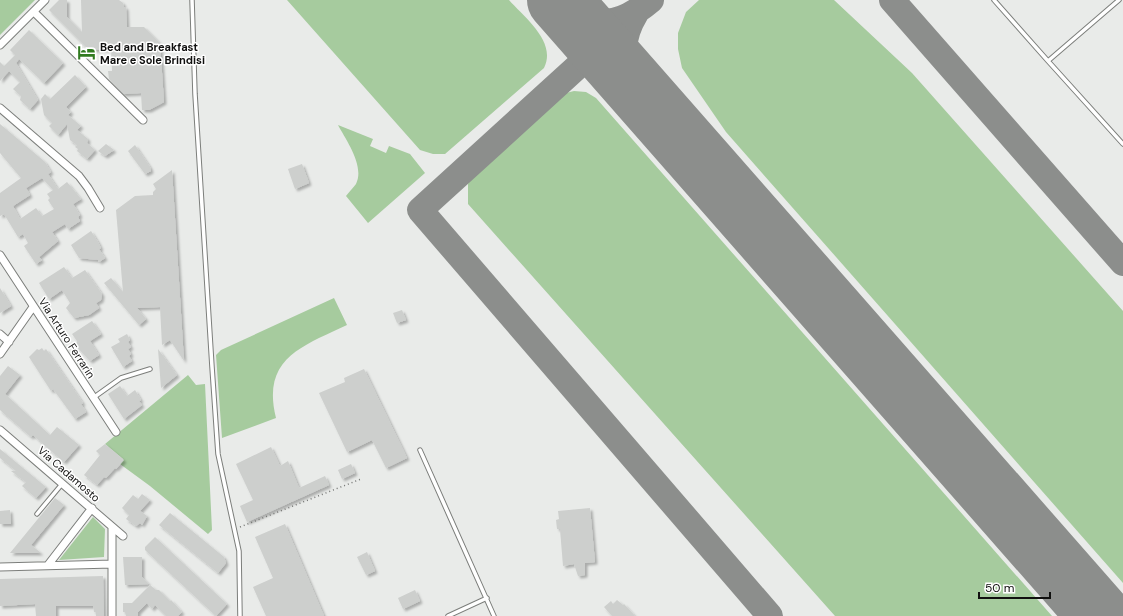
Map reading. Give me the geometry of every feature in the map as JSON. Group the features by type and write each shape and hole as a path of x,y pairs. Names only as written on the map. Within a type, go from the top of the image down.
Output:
{"street":[{"path":"0,45 45,0"},
{"path":"34,12 143,120"},
{"path":"0,108 79,176 100,208"},
{"name":"Via Arturo Ferrarin","path":"0,255 116,432"},
{"path":"0,354 33,307"},
{"path":"0,334 9,342"},
{"name":"Via Cadamosto","path":"0,430 123,536"},
{"path":"48,565 92,508"},
{"path":"112,527 112,616"},
{"path":"0,567 112,564"}],"lane":[{"path":"192,0 195,94 218,454 239,551 240,616"},
{"path":"994,0 1123,144"},
{"path":"1048,61 1118,0"},
{"path":"93,398 121,378 150,369"},
{"path":"420,450 494,616"},
{"path":"37,514 62,483"},
{"path":"448,616 487,598"}],"path":[{"path":"238,531 239,527 245,527 361,479"}],"green space":[{"path":"0,0 35,0 0,35"},
{"path":"287,0 509,0 531,23 543,40 547,58 544,68 445,154 433,154 420,150"},
{"path":"699,0 834,0 912,73 1123,311 1123,583 726,132 682,68 678,49 678,33 686,12"},
{"path":"574,91 586,92 596,98 1052,616 835,616 468,204 468,184 472,175 566,93"},
{"path":"338,125 373,139 370,146 386,153 389,146 410,154 425,173 368,223 346,196 356,184 358,169 350,146"},
{"path":"334,298 347,325 301,348 289,357 280,368 275,381 273,398 276,418 222,438 216,355 221,350"},
{"path":"188,375 196,385 205,384 212,530 208,534 150,486 120,464 123,459 105,444"},
{"path":"93,517 105,529 104,557 59,560"}],"building":[{"path":"59,0 67,0 67,17 82,32 81,0 119,0 123,3 124,7 126,7 127,27 144,27 160,43 164,102 149,110 142,110 141,93 123,94 109,79 108,71 112,71 111,49 89,50 89,48 87,48 49,10"},
{"path":"29,30 63,63 44,83 19,59 16,63 38,100 30,109 20,100 21,96 13,89 20,82 9,71 0,81 0,62 4,66 15,55 10,50"},
{"path":"75,75 86,87 66,107 71,112 68,115 81,126 77,130 88,139 87,143 95,150 87,159 77,151 78,149 75,147 77,145 70,140 67,124 58,135 49,126 52,123 44,115 41,99 45,94 50,99"},
{"path":"0,124 45,162 51,172 48,174 58,189 67,182 81,199 73,204 80,215 78,217 80,221 68,229 65,224 52,232 58,241 39,257 42,260 36,264 24,246 28,243 23,234 18,237 4,214 0,216 0,193 21,178 0,153","holes":["42,178 53,190 47,194 50,198 48,200 54,209 42,216 36,208 20,219 13,206 30,195 26,188"]},
{"path":"106,144 114,150 105,156 98,151"},
{"path":"135,145 150,167 151,171 145,174 128,151"},
{"path":"302,164 309,183 295,189 288,169"},
{"path":"172,170 184,361 170,340 162,345 160,307 137,308 146,319 139,325 104,283 111,278 123,292 116,210 135,196 153,195 153,192 156,189 153,184"},
{"path":"91,231 105,258 99,262 98,260 79,258 71,245"},
{"path":"64,267 72,278 85,270 102,294 101,300 96,303 99,308 89,315 74,318 66,308 70,303 62,290 49,299 39,283"},
{"path":"0,288 11,306 0,313"},
{"path":"402,310 406,320 397,323 393,313"},
{"path":"92,321 101,334 90,341 99,355 90,361 76,346 77,341 72,334"},
{"path":"127,334 130,340 128,342 131,347 128,349 131,354 129,356 132,361 123,367 111,347 120,342 118,339"},
{"path":"42,348 44,351 46,349 83,403 81,404 86,412 75,419 53,389 51,391 29,357 37,349 39,350"},
{"path":"158,349 177,375 161,388"},
{"path":"8,366 20,375 5,394 50,435 57,427 79,445 64,462 33,435 31,437 0,410 0,376"},
{"path":"364,369 407,458 386,468 372,440 347,452 319,393 345,382 344,378"},
{"path":"120,386 127,396 135,390 141,400 139,401 142,405 124,419 108,394"},
{"path":"105,444 124,460 97,485 84,475 100,455 96,451"},
{"path":"271,447 280,466 288,461 299,488 325,476 329,485 247,522 240,506 253,500 236,464"},
{"path":"0,449 46,487 36,498 22,486 26,482 11,471 16,471 0,458"},
{"path":"351,464 355,473 342,479 338,470"},
{"path":"142,494 150,500 140,511 147,516 142,525 140,523 136,526 126,519 129,515 122,508 133,495 138,499"},
{"path":"55,498 64,505 31,545 41,553 10,553"},
{"path":"590,508 595,562 585,563 585,575 578,576 574,564 563,566 560,529 557,529 556,520 559,519 558,511"},
{"path":"10,510 11,524 0,524 0,511"},
{"path":"170,513 224,557 226,563 218,573 159,525"},
{"path":"285,524 324,616 266,616 253,587 273,578 255,537"},
{"path":"155,537 227,604 216,616 145,550 145,547"},
{"path":"367,552 375,571 366,575 357,557"},
{"path":"123,557 142,557 142,577 149,584 125,585"},
{"path":"103,576 104,616 96,616 93,606 56,606 56,616 36,616 35,604 0,606 0,579"},
{"path":"150,585 156,590 159,590 170,601 171,600 182,612 178,616 166,616 155,605 152,609 147,603 138,612 138,616 126,616 125,612 123,612 123,603 132,603"},
{"path":"415,590 420,601 403,609 398,598"},
{"path":"617,600 623,605 624,604 635,616 612,616 604,607 611,601 613,604"}],"taxiway":[{"path":"561,3 585,17 596,21 606,22 628,16 651,0"},
{"path":"892,0 1123,263"},
{"path":"635,89 627,69 624,51 627,33 636,13"},
{"path":"599,47 420,210 770,616"}],"runway":[{"path":"559,0 1100,616"}],"place":[{"name":"Bed and Breakfast Mare e Sole Brindisi","path":"87,53"}]}
